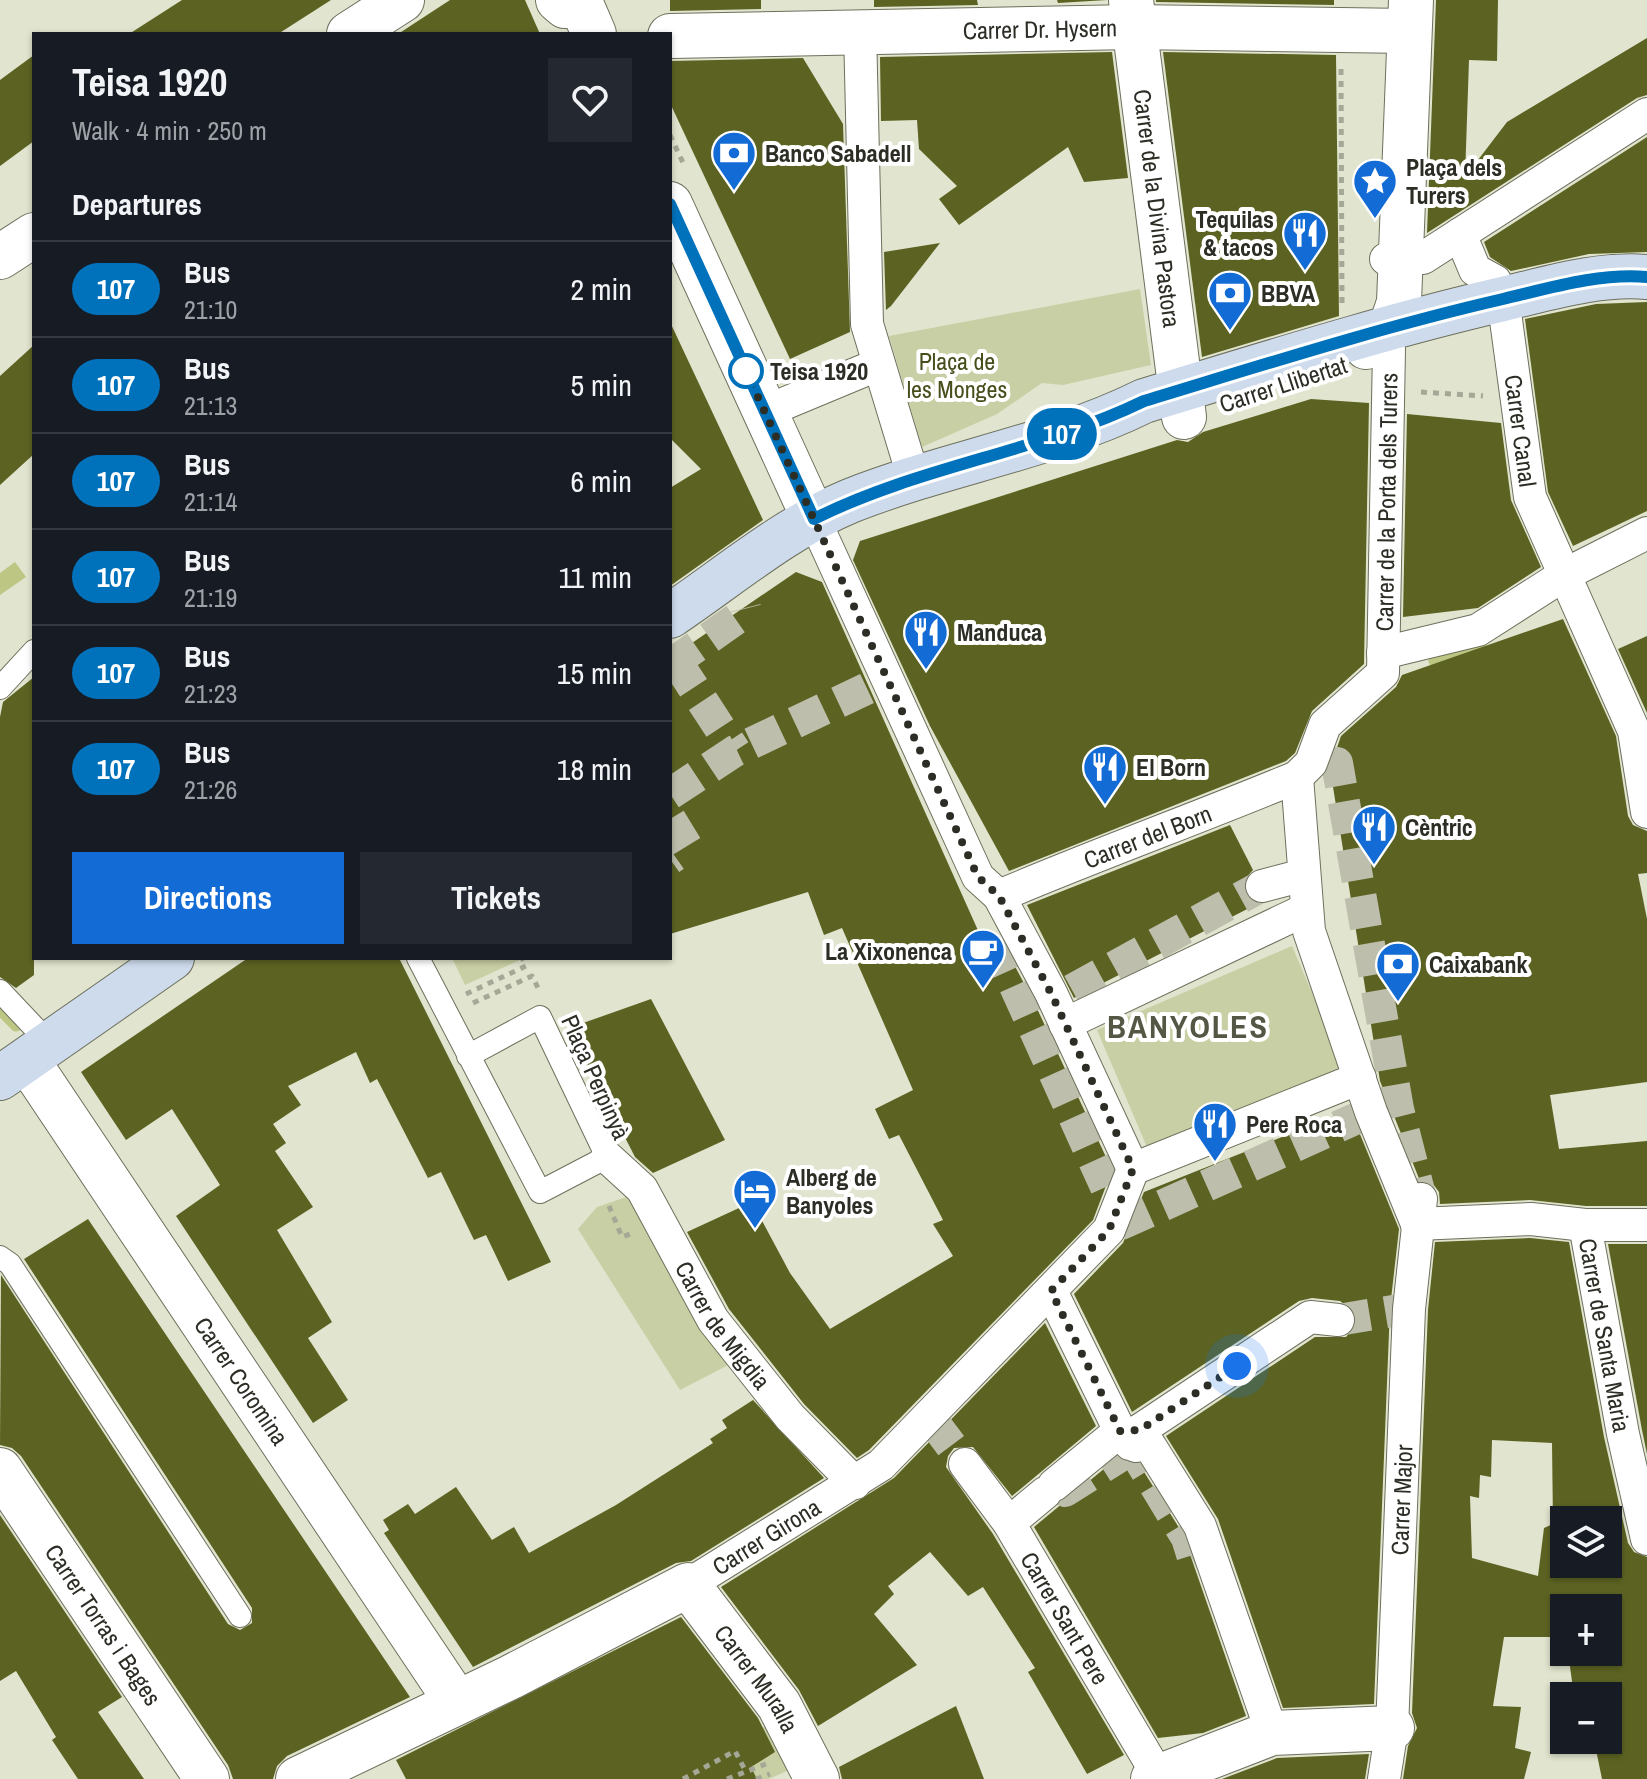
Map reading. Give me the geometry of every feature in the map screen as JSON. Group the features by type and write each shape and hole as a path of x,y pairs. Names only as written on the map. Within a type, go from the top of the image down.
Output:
{"main road":[{"name":"Carrer Llibertat","path":"1390,355 1459,308 1498,290 1619,276 1647,277"},
{"name":"Carrer Llibertat","path":"672,615 814,519 914,479 1103,421 1144,401 1173,407 1390,355 1498,290"},
{"path":"26,1061 169,960"}],"street":[{"path":"352,32 402,0"},
{"path":"558,0 565,6 582,6 593,32"},
{"name":"Carrer Dr. Hysern","path":"672,36 784,16 1132,13 1342,30 1410,16"},
{"name":"Carrer de la Divina Pastora","path":"1132,13 1173,407"},
{"path":"859,15 867,324 914,479"},
{"path":"1390,355 1399,302 1396,262 1410,16"},
{"path":"1396,262 1423,258 1647,114"},
{"path":"672,208 814,519 876,684 919,753 978,877 999,896 1057,1004 1133,1169 1360,1078"},
{"path":"1460,234 1475,270 1498,290"},
{"path":"0,257 32,236"},
{"path":"1396,262 1430,297 1459,308"},
{"name":"Carrer Canal","path":"1498,290 1530,497 1634,731 1647,812"},
{"name":"Carrer de la Porta dels Turers","path":"1383,653 1390,355"},
{"path":"764,412 877,365"},
{"path":"1647,533 1564,575 1478,630 1383,653 1383,673 1325,725 1312,768 1304,875 1309,931 1360,1078 1419,1212 1585,1225 1647,1225"},
{"name":"Carrer del Born","path":"999,896 1312,768"},
{"path":"1262,886 1304,875"},
{"path":"995,942 999,896"},
{"path":"1057,1004 1307,909"},
{"name":"Carrer Coromina","path":"26,1061 456,1701"},
{"name":"Carrer de Migdia","path":"607,1157 642,1189 713,1320 790,1417 855,1483"},
{"name":"Carrer Girona","path":"298,1779 511,1677 688,1585 881,1465 1051,1291 1117,1210 1133,1169"},
{"name":"Carrer Major","path":"1385,1777 1392,1728 1407,1309 1419,1212"},
{"name":"Carrer de Santa Maria","path":"1585,1225 1623,1434 1647,1539"},
{"path":"1051,1291 1132,1438 1200,1526 1207,1565 1272,1733"},
{"path":"1009,1523 1054,1487 1310,1317 1338,1320"},
{"name":"Carrer Sant Pere","path":"965,1464 1009,1523 1156,1778"},
{"name":"Carrer Torras i Bages","path":"0,1470 207,1779"},
{"name":"Carrer Muralla","path":"688,1585 779,1705 817,1779"},
{"path":"1156,1778 1272,1733 1392,1728"}],"lane":[{"path":"0,688 32,653"},
{"name":"Plaça Perpinyà","path":"419,960 468,1056 540,1192 607,1157 540,1017 468,1056"},
{"path":"0,991 26,1061"},
{"path":"0,1257 10,1264 240,1616"}],"path":[{"path":"1342,30 1342,308"},
{"path":"1390,355 1516,398"},
{"path":"459,997 526,966 523,960"},
{"path":"464,1007 532,976"},
{"path":"608,1203 622,1237"},
{"path":"683,1779 735,1751 746,1772"},
{"path":"727,1779 774,1761"}],"green space":[{"name":"Plaça de les Monges","path":"1140,289 1151,365 1063,385 1042,383 997,414 922,447 889,336"},
{"path":"1292,946 1345,1070 1150,1154 1097,1030"},
{"path":"453,960 520,960 465,985"},
{"path":"635,1194 736,1361 680,1390 578,1229 597,1207"},
{"path":"767,1725 789,1770 769,1779 674,1779 719,1758"}],"shaded area":[{"path":"15,562 26,577 0,595 0,573"}],"building":[{"path":"182,0 331,0 281,32 132,32"},
{"path":"450,0 525,0 539,32 401,32"},
{"path":"670,0 761,0 761,9 670,11"},
{"path":"874,0 977,0 978,5 874,7"},
{"path":"1057,0 1107,0 1058,3"},
{"path":"1334,0 1334,5 1156,2"},
{"path":"1436,0 1498,0 1497,61 1469,60 1465,177 1507,122 1647,38 1647,95 1637,98 1427,233"},
{"path":"1112,52 1128,178 1084,182 1068,147 959,225 939,199 957,186 919,149 917,120 881,121 880,57"},
{"path":"1163,52 1336,55 1339,316 1202,357"},
{"path":"32,56 32,142 0,166 0,80"},
{"path":"803,58 843,124 850,332 790,359 672,107 672,61"},
{"path":"1647,137 1647,252 1589,254 1511,271 1490,257 1484,242"},
{"path":"940,243 891,306 886,310 884,252"},
{"path":"1647,302 1647,511 1573,546 1548,492 1525,319 1596,304"},
{"path":"672,326 763,520 672,585 672,487 701,469 672,440"},
{"path":"32,347 32,456 0,485 0,376"},
{"path":"1311,399 1369,403 1364,664 1312,711 1295,753 1286,761 1009,871 930,726 853,560 860,541 1177,440 1188,442 1203,432"},
{"path":"1407,414 1501,423 1511,500 1541,567 1478,608 1403,617"},
{"path":"796,572 822,582 985,946 1001,940 1034,1002 1112,1170 1093,1220 869,1450 857,1458 804,1404 729,1309 687,1232 752,1202 790,1273 830,1329 953,1256 933,1224 943,1220 899,1135 889,1139 875,1109 913,1090 842,928 824,935 808,892 672,933 672,657"},
{"path":"1563,619 1616,736 1628,816 1633,825 1647,831 1647,873 1638,874 1647,919 1647,1082 1550,1095 1559,1149 1647,1141 1647,1206 1586,1206 1530,1200 1440,1204 1439,1192 1433,1184 1420,1181 1380,1081 1330,768 1341,736 1396,687 1402,675"},
{"path":"1647,636 1647,713 1618,649"},
{"path":"32,679 34,975 16,988 0,977 0,717 3,702"},
{"path":"1230,825 1253,870 1244,880 1244,892 1257,904 1074,998 1027,905"},
{"path":"245,960 400,960 551,1262 508,1281 486,1235 474,1240 441,1172 428,1178 377,1079 370,1083 356,1052 288,1086 301,1105 273,1124 286,1143 275,1151 313,1207 277,1230 332,1322 308,1338 348,1400 313,1423 176,1216 220,1185 172,1109 126,1140 81,1072"},
{"path":"651,999 725,1140 653,1173 635,1157 569,1028"},
{"path":"1350,1110 1399,1229 1390,1308 1374,1704 1283,1708 1218,1519 1166,1436 1315,1337 1346,1337 1357,1323 1355,1312 1340,1301 1312,1298 1299,1301 1132,1412 1074,1294 1123,1243 1144,1192"},
{"path":"88,1219 410,1697 287,1756 277,1766 273,1779 233,1779 228,1765 21,1456 12,1448 0,1445 1,1275 228,1624 240,1630 252,1623 252,1608 24,1259"},
{"path":"1530,1238 1569,1242 1620,1506 1553,1506 1552,1443 1492,1440 1491,1477 1480,1475 1479,1498 1470,1496 1472,1558 1538,1576 1544,1528 1550,1525 1550,1578 1622,1578 1622,1516 1628,1543 1634,1552 1647,1557 1647,1779 1602,1779 1597,1754 1622,1754 1622,1682 1572,1682 1570,1666 1622,1666 1622,1594 1550,1594 1550,1637 1504,1637 1493,1706 1521,1707 1515,1748 1531,1752 1524,1779 1403,1779 1408,1746 1417,1728 1412,1713 1428,1310 1435,1242"},
{"path":"1608,1244 1647,1244 1647,1454 1642,1430"},
{"path":"1045,1323 1096,1426 1012,1496 973,1447 954,1448 948,1456 946,1467 993,1534 1124,1755 1087,1774 1028,1672 1035,1668 983,1587 968,1596 930,1552 888,1586 894,1594 874,1614 917,1665 818,1726 799,1690 721,1587 894,1478"},
{"path":"753,1400 824,1478 691,1561 676,1563 473,1667 384,1533 389,1530 383,1520 408,1504 415,1514 456,1487 492,1540 514,1527 529,1553 616,1505 713,1443 710,1439 727,1428 722,1420"},
{"path":"1117,1458 1139,1464 1183,1534 1246,1716 1203,1733 1158,1738 1034,1527"},
{"path":"0,1515 122,1697 98,1712 144,1779 78,1779 52,1740 56,1737 16,1671 0,1681"},
{"path":"681,1617 758,1718 775,1752 751,1767 757,1779 406,1779 396,1760"},
{"path":"956,1706 984,1779 842,1779 839,1767"},
{"path":"1369,1754 1365,1779 1222,1779 1277,1758"}],"waterway":[{"path":"1434,661 1481,645"},
{"path":"0,1010 16,1026"}],"tunnel":[{"path":"672,664 746,612 745,608"},
{"path":"676,661 735,751"},
{"path":"672,793 735,751 868,688"},
{"path":"1328,763 1337,763 1398,1109 1421,1199"},
{"path":"672,822 687,847 672,858"},
{"path":"1072,990 1262,886"},
{"path":"995,942 1106,1187"},
{"path":"1119,1225 1364,1115"},
{"path":"1338,1320 1405,1309"},
{"path":"932,1420 965,1464"},
{"path":"1130,1444 1187,1538 1197,1570 1201,1568"},
{"path":"1062,1488 1065,1491 1136,1446"}],"bus line":[{"name":"107","path":"672,208 814,519 850,502 914,479 1103,421 1144,401 1425,316 1574,282 1619,276 1647,277"}],"place":[{"name":"Banco Sabadell","path":"734,192"},
{"name":"Plaça dels Turers","path":"1375,220"},
{"name":"Tequilas & tacos","path":"1305,272"},
{"name":"BBVA","path":"1230,332"},
{"name":"Teisa 1920","path":"746,371"},
{"name":"Manduca","path":"926,671"},
{"name":"El Born","path":"1105,806"},
{"name":"Cèntric","path":"1374,866"},
{"name":"La Xixonenca","path":"983,990"},
{"name":"Caixabank","path":"1398,1003"},
{"name":"Pere Roca","path":"1215,1163"},
{"name":"Alberg de Banyoles","path":"755,1230"}],"district":[{"name":"BANYOLES","path":"1188,1026"}],"route":[{"path":"746,371 828,548 884,679 978,877 999,896 1051,993 1133,1169 1109,1230 1051,1291 1120,1431 1140,1430 1237,1366"}]}
